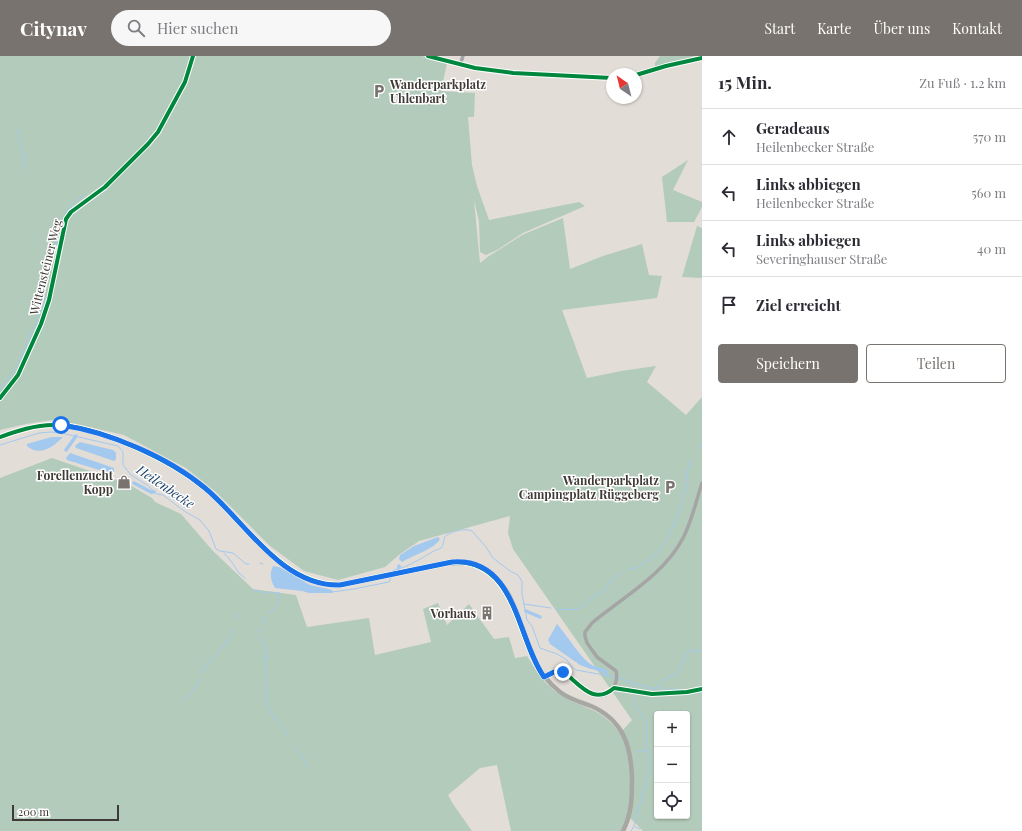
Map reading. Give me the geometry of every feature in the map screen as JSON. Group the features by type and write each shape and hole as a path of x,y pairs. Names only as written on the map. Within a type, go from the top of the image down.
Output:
{"main road":[{"path":"0,437 24,430 51,425 73,427 114,438 158,459 201,485 272,555 301,576 314,581 333,585 350,584 435,564 456,562 470,564 489,572 500,583 510,598 531,654 544,677 561,693 606,715 614,722 624,737 631,757 632,799 629,816 623,831"}],"street":[{"name":"Wittensteiner Weg","path":"0,398 18,375 41,324 48,300 66,219 72,212 105,187 158,132 185,82 193,56"},
{"path":"428,56 460,65 513,73 606,78"},
{"path":"460,65 463,56"},
{"path":"642,73 702,58"},
{"path":"544,677 554,672 561,672 582,688 600,696 606,694 614,688 617,674 614,669 603,662 591,650 585,636 585,632 592,623 654,575 672,555 682,541 689,525 702,483"},
{"path":"614,688 652,694 702,689"}],"green space":[{"path":"0,56 422,56 447,63 441,91 475,93 474,117 468,117 472,165 477,186 489,220 579,202 585,206 523,233 497,250 486,255 480,252 479,221 474,200 480,263 522,235 563,218 570,269 603,256 642,244 649,275 662,276 657,298 562,310 587,378 656,366 647,382 686,415 702,397 702,831 643,831 628,816 621,831 511,831 497,765 480,768 448,795 472,831 0,831 0,478 52,458 128,484 152,498 155,502 181,514 213,551 253,589 296,595 307,627 369,618 375,655 431,642 423,609 438,603 447,625 469,604 494,639 509,637 515,658 527,656 543,680 556,692 605,717 620,733 632,720 513,549 508,533 510,516 419,541 400,554 385,567 338,580 304,571 270,546 216,492 186,468 124,435 72,423 51,420 0,430"},
{"path":"660,56 693,57 655,68 655,63"},
{"path":"688,160 673,190 702,202 702,207 694,222 667,222 662,177"},
{"path":"697,226 702,228 702,278 682,277"}],"water":[{"path":"52,437 63,437 51,447 41,451 37,451 27,446 27,444"},
{"path":"80,442 113,450 116,453 116,459 114,461 76,448 75,446"},
{"path":"70,453 114,468 114,472 109,473 67,460 66,458"},
{"path":"438,537 440,539 438,542 429,548 402,562 399,559 400,555 414,546"},
{"path":"273,566 279,567 310,585 332,590 333,593 309,593 275,588 271,577"},
{"path":"557,624 579,652 592,665 591,669 580,665 550,644 548,640"}],"waterway":[{"path":"18,129 19,134"},
{"path":"19,137 26,169"},
{"path":"65,213 84,195"},
{"path":"19,363 44,301 45,284 56,244 58,227 62,218"},
{"path":"0,390 17,367"},
{"name":"Heilenbecke","path":"0,445 39,433 51,432 118,446 123,452 123,465 131,475 147,485 157,494 163,495 184,511 200,520 209,531 216,549 233,553 246,564 249,564"},
{"path":"66,450 76,436"},
{"path":"698,449 702,443"},
{"path":"629,569 638,567 654,556 667,539 677,516 684,494 690,460"},
{"path":"134,483 151,492 154,492"},
{"name":"Heilenbecke","path":"392,573 394,570 411,564 441,548 445,536 459,530 472,531 486,547 493,558 518,575 520,578 522,582 522,594 527,620 532,626 540,648 557,654 567,660 576,670 615,677"},
{"path":"224,553 239,573 245,578"},
{"path":"557,610 578,609 593,597 604,591 612,579 621,573"},
{"name":"Heilenbecke","path":"332,592 389,582 392,576"},
{"path":"254,590 266,593"},
{"path":"269,592 280,593 277,604 269,613"},
{"path":"524,604 551,608"},
{"path":"526,611 540,617"},
{"path":"263,623 265,617"},
{"path":"259,631 261,627"},
{"path":"201,674 205,666 215,657 235,629"},
{"path":"259,635 267,647 265,655 267,705 288,736"},
{"name":"Heilenbecke","path":"618,678 653,689 665,679 677,674 680,671 686,653 689,651 702,651"},
{"path":"266,660 268,656"},
{"name":"Heilenbecke","path":"591,667 605,671 606,674"},
{"path":"183,701 193,691 200,679"},
{"name":"Heilenbecke","path":"631,683 635,689"},
{"path":"658,688 664,688 667,691 672,689 681,690"},
{"path":"631,831 634,826 649,775 649,767 647,764 650,756 647,745 647,721 636,708 635,697"},
{"path":"293,746 304,759 307,767"},
{"path":"636,752 648,750"},
{"path":"635,827 640,829"}],"cycle path":[{"path":"0,398 18,375 41,324 49,300 66,219 71,212 105,187 158,132 185,82 193,56"},
{"path":"428,56 475,68 513,73 606,78"},
{"path":"642,73 702,58"},
{"path":"0,437 33,427 53,425 91,431 133,446 174,467 206,489 266,550 282,564 300,575 319,583 340,585 452,562 473,564 490,573 502,587 512,604 535,661 544,677 559,671 567,674 587,691 597,695 608,692 614,688 652,694 687,692 702,689"}],"place":[{"name":"Wanderparkplatz Uhlenbart","path":"379,91"},
{"name":"Forellenzucht Kopp","path":"124,482"},
{"name":"Wanderparkplatz Campingplatz Rüggeberg","path":"670,487"},
{"name":"Vorhaus","path":"487,613"}],"route":[{"path":"61,425 114,438 178,470 206,489 272,555 295,573 308,579 325,584 340,585 435,564 464,562 481,568 489,572 507,592 531,654 544,677 554,672 563,672"}]}
